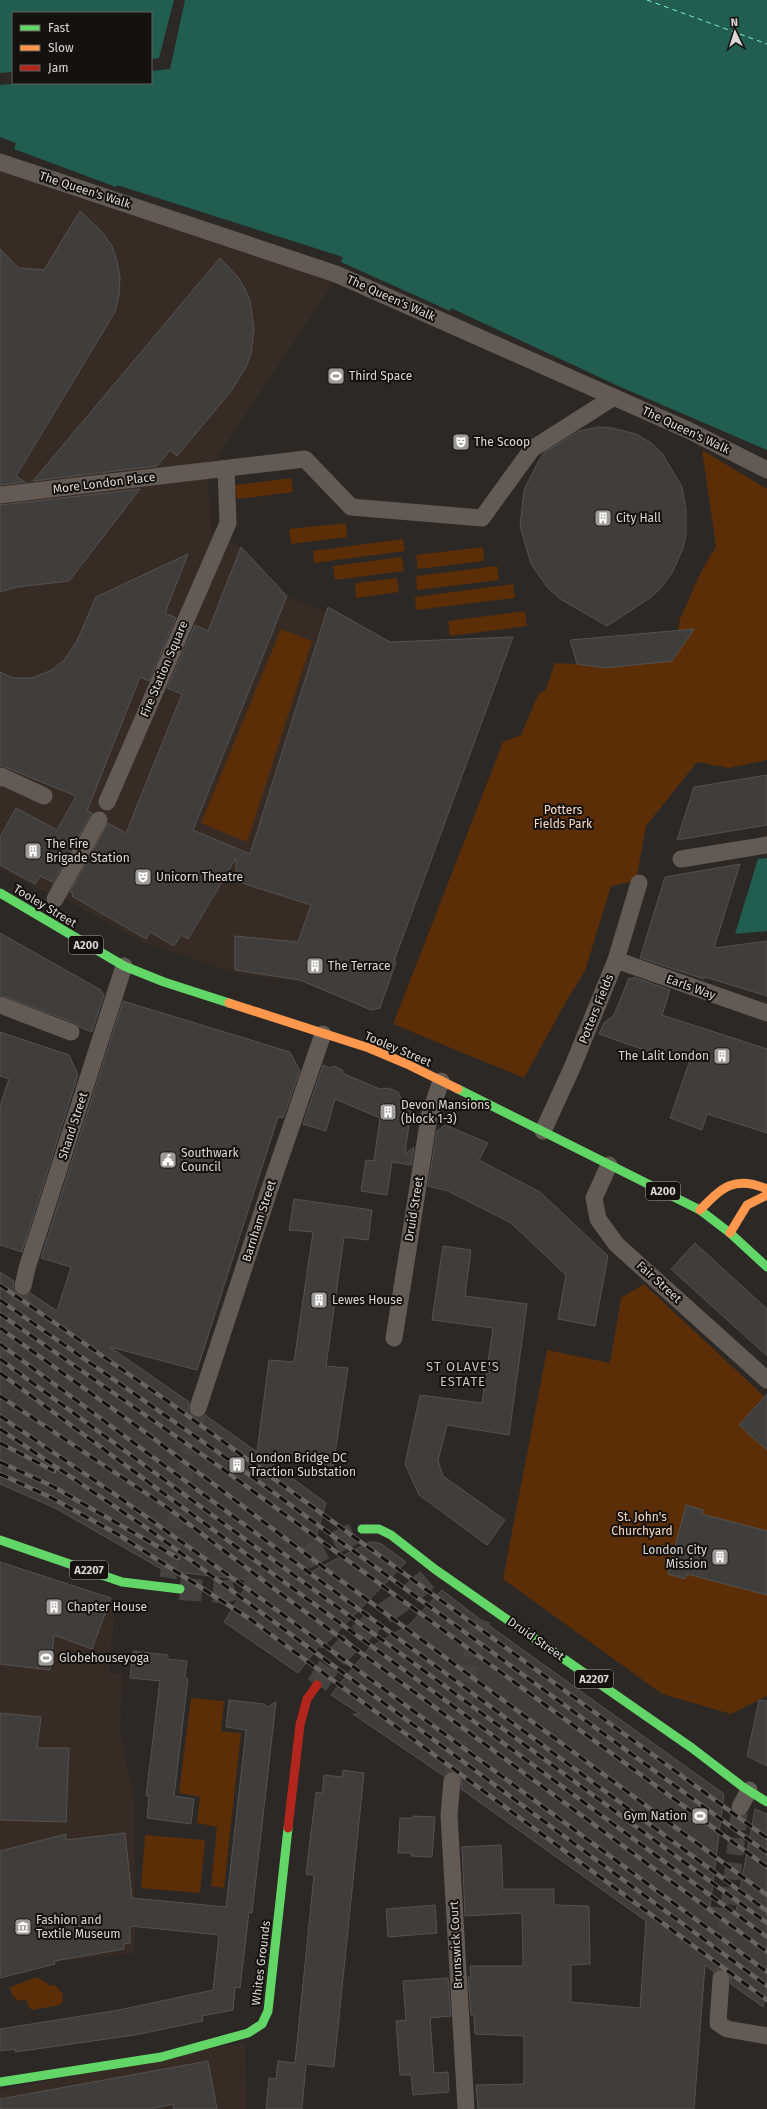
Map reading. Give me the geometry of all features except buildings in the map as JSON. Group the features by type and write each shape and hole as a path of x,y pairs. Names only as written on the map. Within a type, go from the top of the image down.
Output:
{"main road":[{"name":"Tooley Street","path":"0,893 124,966 164,982 368,1048 441,1081 700,1210 730,1233 767,1267"},
{"path":"700,1210 718,1192 740,1181 754,1182 767,1189"},
{"path":"730,1233 747,1205 767,1195"},
{"name":"Druid Street","path":"362,1528 379,1529 391,1535 436,1570 485,1612 692,1748 767,1802"},
{"name":"A2207","path":"0,1540 122,1582 171,1585"},
{"path":"429,1578 436,1570"},
{"name":"Whites Grounds","path":"0,2082 161,2057 256,2031 264,2023 268,2011 300,1725 307,1699 317,1685"}],"street":[{"name":"The Queen's Walk","path":"0,162 336,274 708,439 767,470"},
{"name":"More London Place","path":"0,495 304,459 351,507 482,518 532,449 614,397"},
{"name":"Fire Station Square","path":"107,802 228,523 226,469"},
{"path":"0,778 1,776 44,796"},
{"path":"55,899 99,820"},
{"path":"681,859 767,845"},
{"name":"Potters Fields","path":"543,1132 572,1068 616,960 639,883"},
{"name":"Earls Way","path":"616,960 767,1013"},
{"name":"Shand Street","path":"23,1286 27,1268 124,966"},
{"path":"0,1005 71,1032"},
{"name":"Barnham Street","path":"198,1408 269,1191 323,1034"},
{"name":"Druid Street","path":"394,1338 428,1117 441,1081"},
{"name":"Fair Street","path":"609,1165 594,1198 598,1219 616,1244 767,1380"},
{"name":"Brunswick Court","path":"452,1781 449,1815 466,2109"},
{"path":"740,1807 749,1790"},
{"path":"721,1979 717,2017 718,2023 727,2029 767,2036"}],"shaded area":[{"path":"0,0 767,0 767,450 616,385 451,308 450,311 341,262 343,257 117,185 116,187 14,149 16,143 0,137"},
{"path":"0,168 336,279 208,471 211,533 241,547 287,596 326,612 334,610 390,642 507,637 510,639 511,642 403,937 380,1008 371,1010 302,982 234,973 142,942 67,900 36,888 0,869"},
{"path":"767,858 767,931 735,934 758,859"},
{"path":"0,1562 111,1598 115,1605 109,1673 122,1674 120,1732 135,1806 135,1953 62,1961 0,1976"},
{"path":"245,2042 246,2109 0,2109 0,2090"}],"green space":[{"name":"Potters Fields Park","path":"702,450 767,489 767,760 729,768 697,762 646,826 636,881 611,886 585,971 567,1000 524,1078 393,1024 503,742 521,735 538,695 546,689 555,663 605,668 671,661 693,629 678,630 680,619 700,574 716,546"},
{"path":"291,478 293,492 237,499 235,485"},
{"path":"346,523 347,537 291,544 289,529"},
{"path":"403,539 405,551 314,563 313,551"},
{"path":"483,547 484,561 418,569 416,555"},
{"path":"402,557 404,571 335,580 333,566"},
{"path":"497,566 499,580 417,590 416,576"},
{"path":"397,578 399,592 356,598 355,583"},
{"path":"513,584 515,598 416,610 415,597"},
{"path":"525,611 527,626 450,636 448,621"},
{"path":"281,629 312,641 247,842 201,823"},
{"name":"St. John's Churchyard","path":"644,1284 767,1399 767,1696 731,1714 662,1694 503,1579 547,1350 610,1363 621,1298"},
{"path":"191,1698 224,1701 221,1731 241,1733 224,1888 211,1886 217,1827 197,1823 200,1797 179,1793"},
{"path":"145,1835 205,1840 200,1893 141,1888"},
{"path":"37,1977 51,1986 55,1985 62,1993 63,2001 60,2005 32,2010 28,2006 26,1999 19,2001 12,1995 10,1987"}],"pier":[{"path":"174,0 185,0 170,69 152,71 152,59 159,58"},
{"path":"12,72 12,84 0,85 0,73"}],"ferry route":[{"path":"647,0 767,44"}],"tunnel":[{"path":"0,1353 9,1339 23,1286"},
{"path":"168,1578 178,1507 198,1408"},
{"path":"180,1589 223,1592 254,1585 362,1529"},
{"path":"317,1685 329,1666 343,1650 377,1618 401,1602 429,1578"},
{"path":"452,1781 473,1651 482,1620"},
{"path":"721,1979 740,1807"}],"railway":[{"path":"0,1285 166,1400 767,1838"},
{"path":"0,1300 229,1460 767,1853"},
{"path":"0,1314 220,1467 767,1867"},
{"path":"0,1328 145,1432 331,1573 767,1895"},
{"path":"0,1344 767,1911"},
{"path":"0,1359 767,1923"},
{"path":"0,1373 767,1937"},
{"path":"0,1396 168,1508 269,1585 767,1952"},
{"path":"0,1416 113,1493 263,1600 767,1972"},
{"path":"0,1429 151,1531 767,1986"},
{"path":"0,1443 54,1471"},
{"path":"0,1462 52,1486 178,1558"},
{"path":"0,1474 50,1497 119,1535 250,1619 767,2000"}],"traffic: fast":[{"path":"0,893 124,966 164,982 229,1003"},
{"path":"458,1089 700,1210 730,1233 767,1267"},
{"path":"362,1529 379,1529 391,1535 436,1570 692,1748 743,1787 767,1802"},
{"path":"0,1540 122,1582 180,1589"},
{"path":"0,2082 161,2057 248,2033 262,2024 268,2011 288,1828"}],"traffic: slow":[{"path":"229,1003 369,1048 407,1064 458,1089"},
{"path":"700,1210 722,1190 738,1183 756,1185 767,1189"},
{"path":"730,1233 747,1205 767,1195"}],"traffic: jam":[{"path":"288,1828 300,1725 307,1699 317,1685"}],"place":[{"name":"Third Space","path":"336,376"},
{"name":"The Scoop","path":"461,442"},
{"name":"City Hall","path":"603,518"},
{"name":"The Fire Brigade Station","path":"33,851"},
{"name":"Unicorn Theatre","path":"143,877"},
{"name":"The Terrace","path":"315,966"},
{"name":"The Lalit London","path":"722,1056"},
{"name":"Devon Mansions (block 1-3)","path":"388,1112"},
{"name":"Southwark Council","path":"168,1160"},
{"name":"Lewes House","path":"319,1300"},
{"name":"London Bridge DC Traction Substation","path":"237,1465"},
{"name":"London City Mission","path":"720,1557"},
{"name":"Chapter House","path":"54,1607"},
{"name":"Globehouseyoga","path":"46,1658"},
{"name":"Gym Nation","path":"700,1816"},
{"name":"Fashion and Textile Museum","path":"23,1927"}],"district":[{"name":"ST OLAVE'S ESTATE","path":"463,1374"}]}
